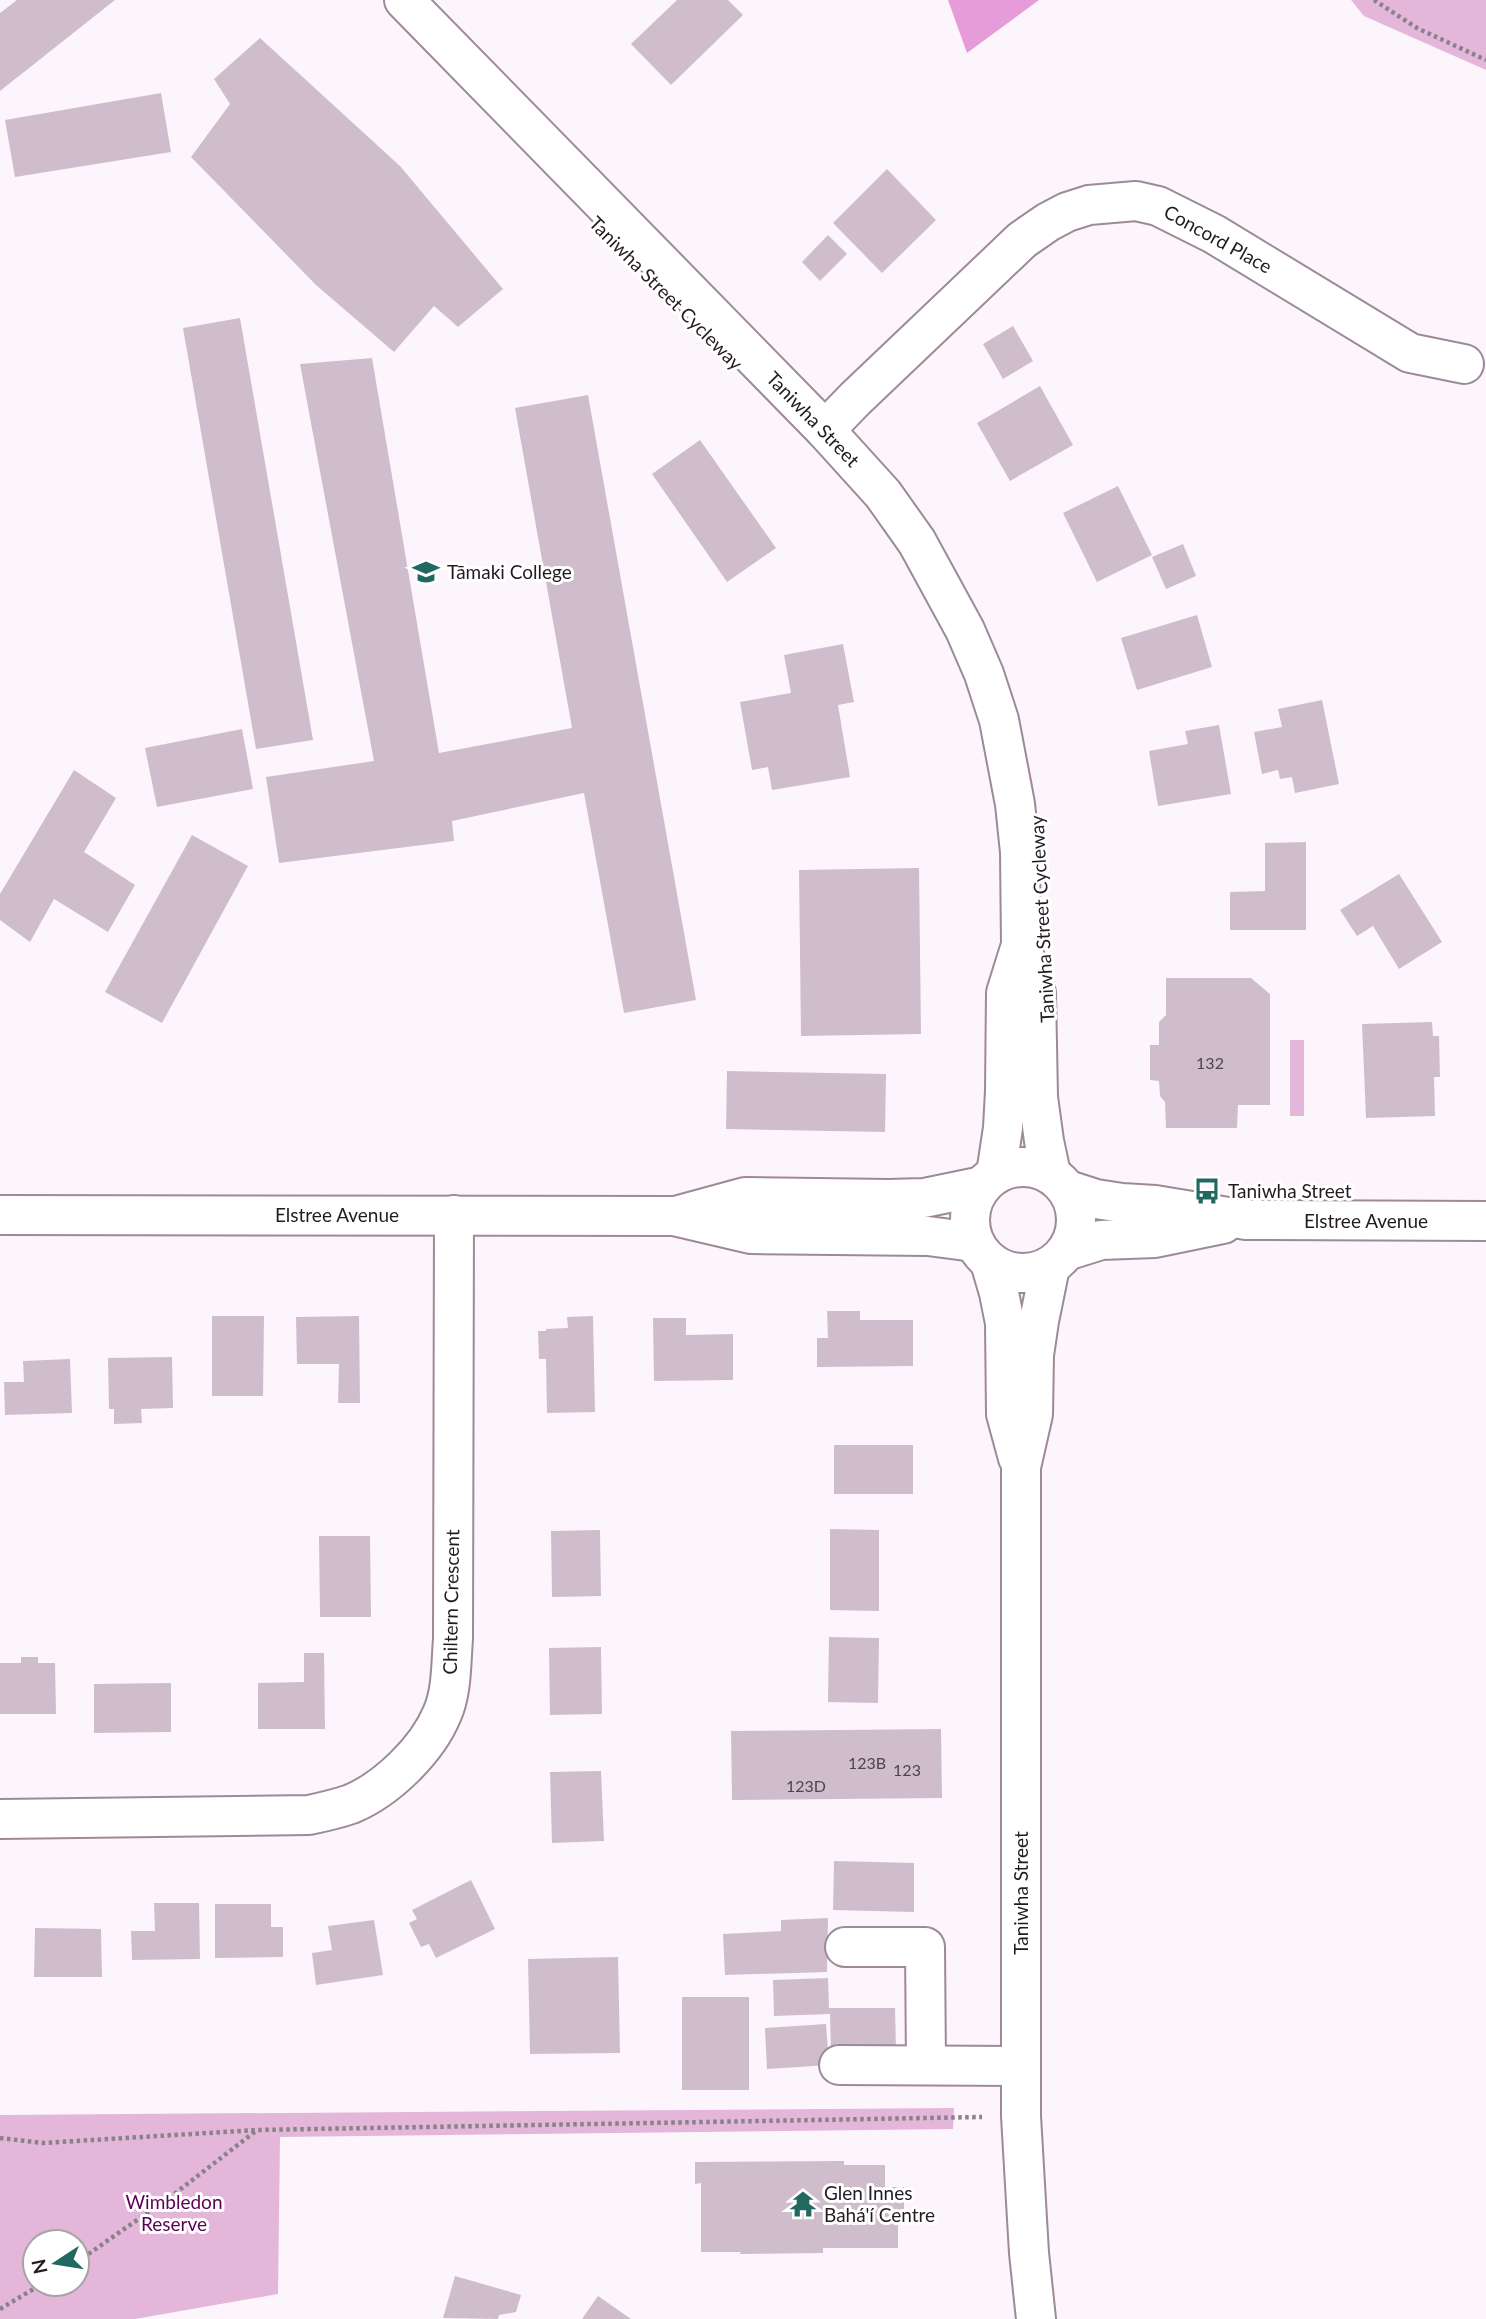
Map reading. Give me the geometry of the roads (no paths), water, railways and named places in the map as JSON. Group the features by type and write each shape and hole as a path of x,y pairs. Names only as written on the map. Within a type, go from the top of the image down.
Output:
{"street":[{"name":"Taniwha Street","path":"404,0 825,430 883,494 917,542 955,610 984,674 999,720 1015,804 1020,852 1021,945 1036,993 1038,1097 1044,1141 1060,1182"},
{"name":"Concord Place","path":"825,430 1021,240 1067,212 1115,201 1136,201 1158,206 1214,234 1410,353 1464,363"},
{"name":"Taniwha Street","path":"989,1180 1003,1128 1006,1091 1006,993 1021,945"},
{"path":"1023,1166 1038,1168 1060,1182 1075,1205 1077,1220 1075,1236 1059,1258 1035,1273 1019,1274 1004,1270 982,1252 970,1227 971,1213 974,1198 989,1180 1009,1168 1023,1166"},
{"name":"Elstree Avenue","path":"674,1216 745,1197 923,1198 989,1180"},
{"name":"Elstree Avenue","path":"1060,1182 1097,1199 1155,1205 1246,1220 1486,1221"},
{"name":"Elstree Avenue","path":"0,1215 674,1216 751,1234 928,1236 982,1252"},
{"name":"Chiltern Crescent","path":"0,1819 309,1815 332,1810 362,1798 404,1768 420,1751 443,1713 450,1682 453,1639 454,1215"},
{"name":"Elstree Avenue","path":"1059,1258 1101,1240 1154,1238 1246,1220"},
{"name":"Taniwha Street","path":"982,1252 999,1293 1005,1323 1006,1414 1021,1467"},
{"name":"Taniwha Street","path":"1036,2319 1029,2253 1020,2066 1021,1467 1033,1414 1034,1355 1039,1321 1059,1258"},
{"path":"845,1947 925,1947 926,2065"},
{"path":"839,2065 1020,2066"}],"place":[{"name":"Tāmaki College","path":"426,572"},
{"name":"Taniwha Street","path":"1207,1191"},
{"name":"Glen Innes Bahá'í Centre","path":"803,2204"}],"park label":[{"name":"Wimbledon Reserve","path":"174,2213"}]}
